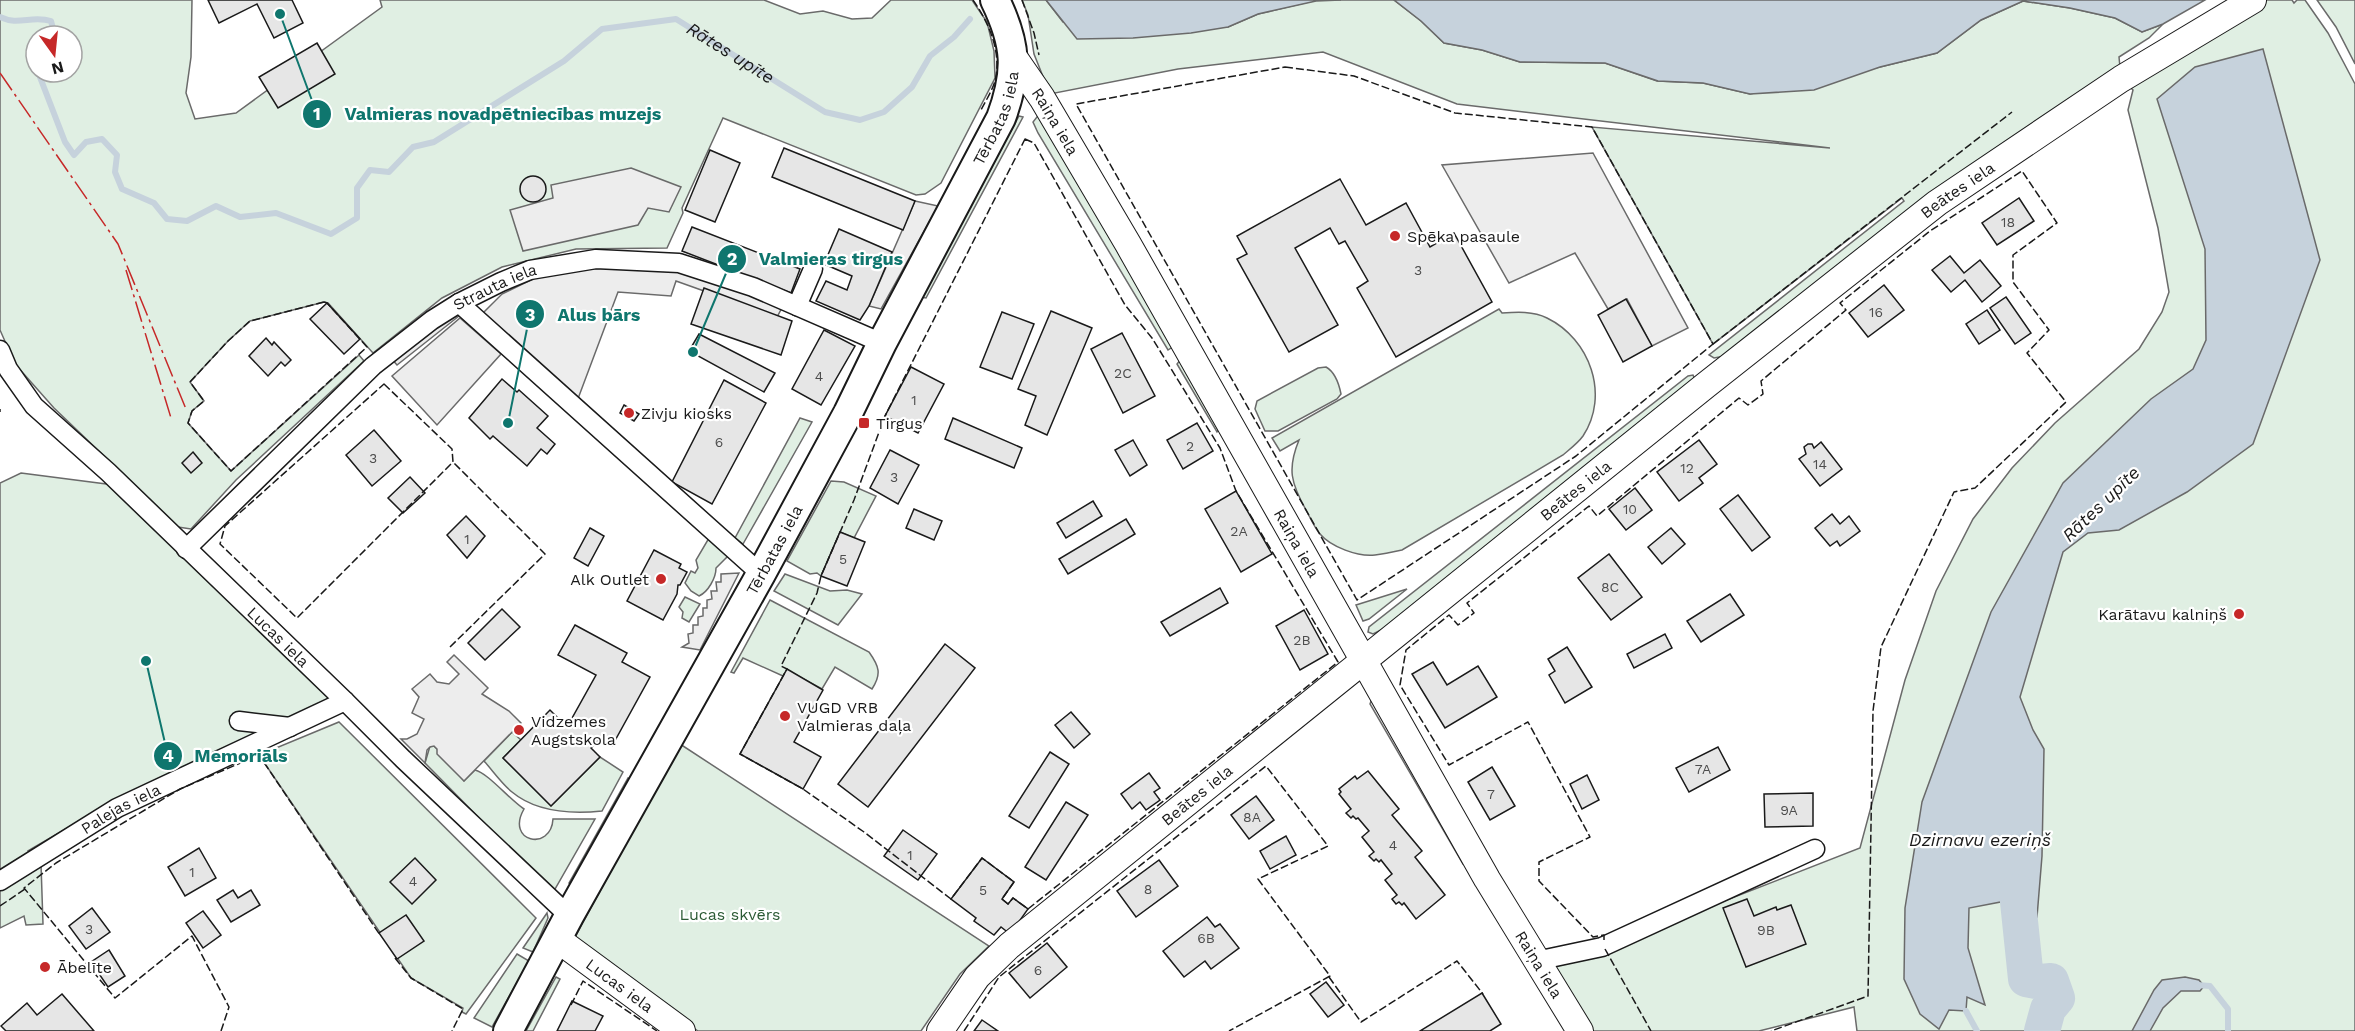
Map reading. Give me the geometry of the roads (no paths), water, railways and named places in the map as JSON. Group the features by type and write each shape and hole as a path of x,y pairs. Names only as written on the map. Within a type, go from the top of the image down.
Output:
{"main road":[{"name":"Tērbatas iela","path":"508,1031 563,927 761,574 848,413 882,343 1001,118 1012,89 1013,56 1006,24 995,0"}],"street":[{"name":"Beātes iela","path":"940,1031 977,977 1009,946 1937,203 2121,79 2253,0"},
{"name":"Raiņa iela","path":"1013,56 1042,98 1134,254 1536,961 1580,1031"},
{"name":"Strauta iela","path":"186,549 373,366 410,336 459,303 530,270 596,259 679,263 753,287 882,343"},
{"path":"797,306 813,269"},
{"path":"459,303 761,574"},
{"name":"Lucas iela","path":"0,350 8,369 34,406 108,472 345,701 563,927 682,1031"},
{"name":"Palejas iela","path":"0,880 117,808 345,701"},
{"path":"238,721 290,727"},
{"path":"1536,961 1602,947 1815,849"}],"water":[{"path":"1046,0 1341,0 1316,1 1258,14 1228,27 1191,33 1133,38 1077,39"},
{"path":"1394,0 2205,0 2163,24 2142,32 2115,18 2023,1 1981,20 1937,53 1880,67 1814,90 1750,94 1703,83 1658,81 1605,63 1520,62 1482,50 1444,43"},
{"name":"Dzirnavu ezeriņš","path":"2263,49 2320,260 2253,444 2187,492 2119,530 2088,533 2063,552 2020,697 2033,730 2044,749 2042,856 2037,917 2022,941 2011,929 2006,901 1969,908 1968,948 1985,1005 1967,997 1966,1011 1949,1010 1939,1029 1920,1014 1904,979 1905,908 1922,802 1991,612 2063,483 2151,399 2193,369 2206,340 2205,249 2157,99 2195,67"},
{"path":"2185,977 2199,980 2204,986 2200,991 2181,991 2163,1008 2150,1031 2132,1031 2154,990 2162,980"}],"waterway":[{"name":"Rātes upīte","path":"0,17 13,21 44,19 51,21 52,24"},
{"name":"Rātes upīte","path":"43,84 65,142 74,155 86,142 102,139 117,155 115,172 122,189 154,203 167,219 187,221 216,206 240,217 276,213 331,234 357,218 357,188 370,170 389,172 413,147 434,142 564,61 602,29 676,19 825,112 860,120 884,112 912,87 930,56 954,37 970,19"},
{"name":"Rātes upīte","path":"2017,892 2026,979 2051,981 2057,998 2048,1009 2042,1031"},
{"path":"2197,985 2210,986 2228,1009 2228,1031"},
{"path":"1966,1011 1977,1031"}],"place":[{"name":"Valmieras novadpētniecības muzejs","path":"280,14"},
{"name":"Spēka pasaule","path":"1395,236"},
{"name":"Valmieras tirgus","path":"693,352"},
{"name":"Zivju kiosks","path":"629,413"},
{"name":"Alus bārs","path":"508,423"},
{"name":"Tirgus","path":"864,423"},
{"name":"Alk Outlet","path":"661,579"},
{"name":"Karātavu kalniņš","path":"2239,614"},
{"name":"Memoriāls","path":"146,661"},
{"name":"VUGD VRB Valmieras daļa","path":"785,716"},
{"name":"Vidzemes Augstskola","path":"519,730"},
{"name":"Ābelīte","path":"45,967"}],"park label":[{"name":"Lucas skvērs","path":"730,914"}]}
